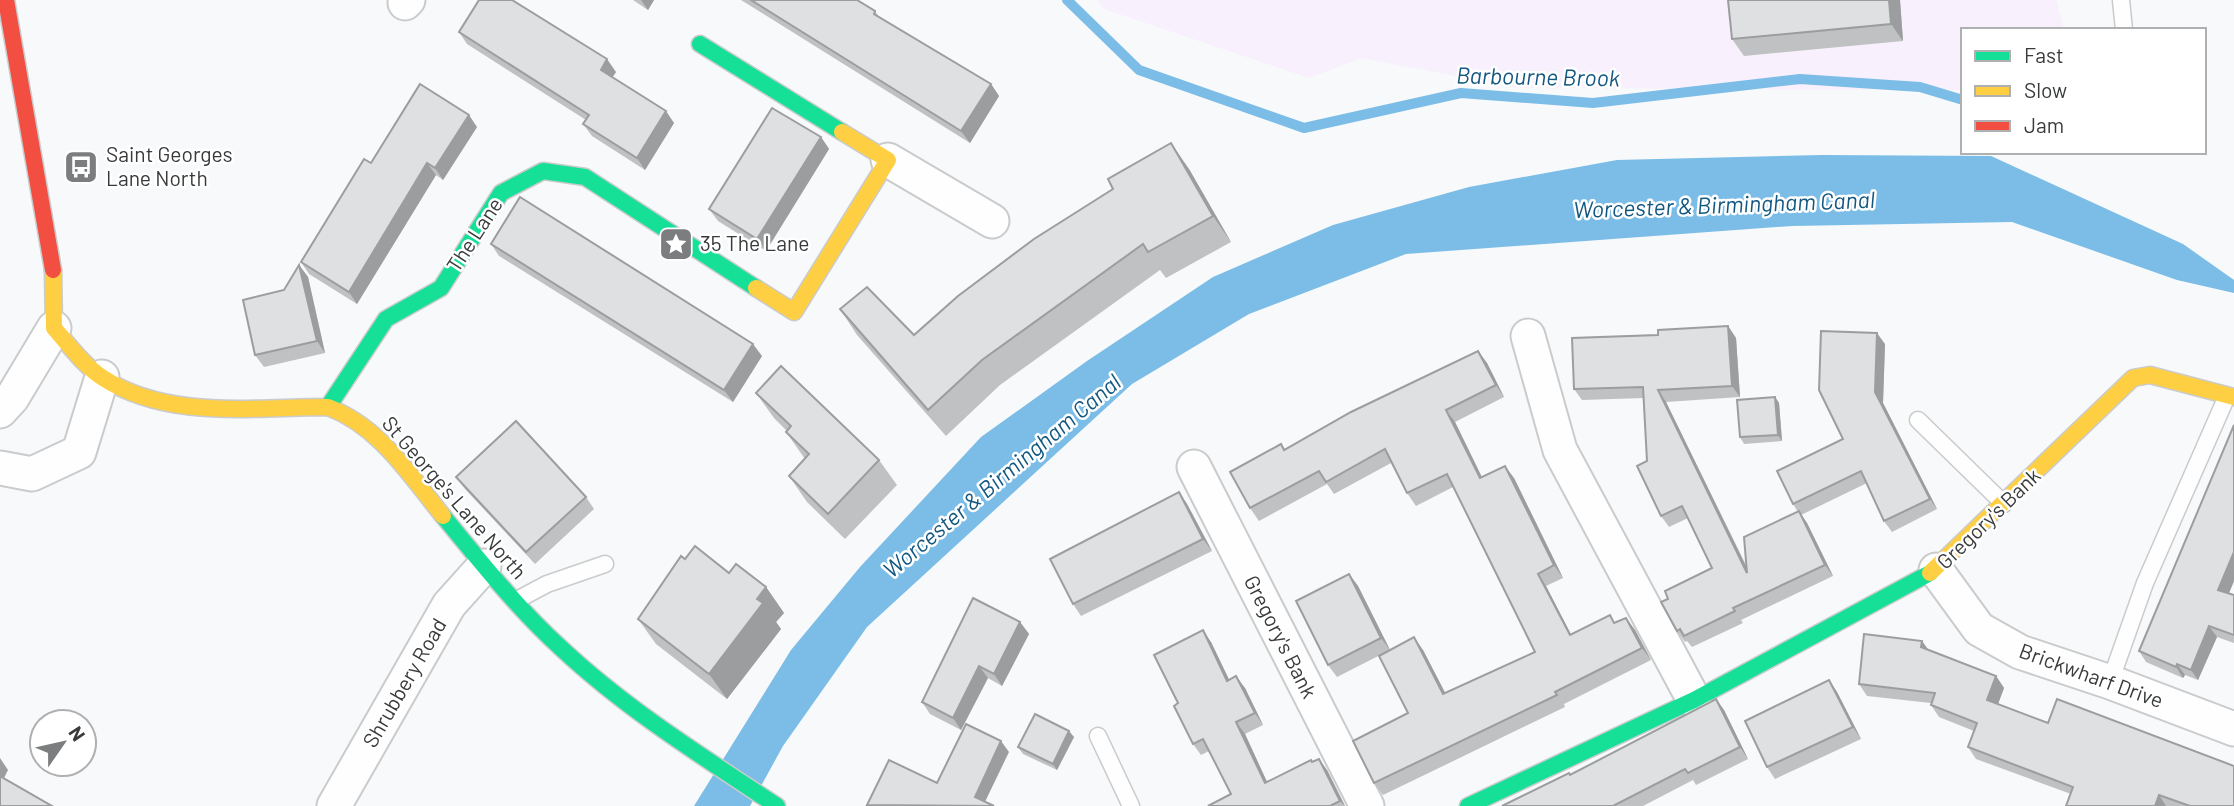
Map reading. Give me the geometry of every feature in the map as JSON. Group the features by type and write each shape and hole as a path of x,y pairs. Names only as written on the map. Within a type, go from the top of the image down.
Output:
{"street":[{"path":"0,411 12,398 54,328 55,280 6,0"},
{"path":"700,44 992,221"},
{"name":"The Lane","path":"328,407 386,319 441,288 501,192 543,171 585,177 794,312 888,160"},
{"name":"St George's Lane North","path":"54,328 102,377 145,399 183,405 328,407 346,412 378,436 515,601 560,647 606,687 684,744 777,806"},
{"path":"1528,336 1560,450 1694,700"},
{"name":"Gregory's Bank","path":"1468,806 1694,700 1936,570 2005,506 2107,400 2133,378 2150,375 2231,396"},
{"path":"0,468 32,474 79,452 102,377"},
{"name":"Gregory's Bank","path":"1195,467 1367,806"},
{"name":"Shrubbery Road","path":"334,806 449,605 484,565"},
{"name":"Brickwharf Drive","path":"1936,570 1979,629 2020,652 2110,682 2234,729"}],"lane":[{"path":"2121,0 2124,28"},
{"path":"2110,682 2145,583 2231,396"},
{"path":"1918,420 2005,506"},
{"path":"515,601 547,584 605,565"},
{"path":"1098,736 1131,806"}],"shaded area":[{"path":"1098,0 2056,0 2063,28 1961,28 1961,90 1519,88 1361,58 1309,78 1104,9"}],"water":[{"name":"Worcester & Birmingham Canal","path":"1822,155 1991,156 2183,244 2234,280 2234,293 2177,280 2012,222 1792,226 1406,254 1249,314 1132,384 867,627 783,746 750,806 694,806 791,650 860,567 981,437 1087,361 1213,277 1333,225 1469,187 1617,160"}],"building":[{"path":"479,0 512,0 607,59 601,70 666,111 637,158 583,124 589,115 459,32"},
{"path":"751,0 857,0 875,11 874,14 991,84 961,131"},
{"path":"1728,0 1889,0 1891,24 1732,39"},
{"path":"420,84 469,115 435,168 427,163 349,292 301,262 364,159 371,163"},
{"path":"772,108 821,137 757,239 709,209"},
{"path":"1171,143 1213,216 1148,252 1143,244 982,360 928,410 840,309 867,287 914,335 958,296 1034,239 1113,189 1108,179"},
{"path":"520,197 753,344 724,390 491,244"},
{"path":"299,265 317,341 255,355 243,300 284,290"},
{"path":"1728,326 1732,386 1658,390 1747,573 1744,537 1799,511 1825,565 1733,608 1735,611 1684,636 1680,629 1677,631 1661,602 1668,599 1665,591 1712,568 1682,506 1661,516 1637,466 1647,461 1643,387 1574,389 1572,338 1658,335 1658,330"},
{"path":"1821,331 1877,333 1875,392 1930,499 1884,521 1861,471 1793,504 1777,471 1843,439 1819,390"},
{"path":"1478,351 1496,385 1446,410 1480,478 1505,466 1554,565 1538,574 1570,635 1610,615 1614,623 1626,618 1642,648 1555,692 1557,695 1374,783 1353,741 1408,713 1379,656 1414,637 1443,694 1535,652 1447,474 1407,493 1385,449 1326,482 1319,471 1250,508 1230,472 1281,444 1284,450 1351,412"},
{"path":"781,366 879,460 828,514 789,476 809,454 786,432 791,426 756,393"},
{"path":"1775,397 1778,435 1740,437 1737,400"},
{"path":"516,421 586,497 526,552 456,477"},
{"path":"2234,425 2234,552 2218,590 2234,595 2234,635 2209,626 2191,670 2177,664 2176,667 2139,651"},
{"path":"1179,492 1203,539 1073,604 1050,559"},
{"path":"695,546 729,573 736,564 766,587 757,599 763,603 709,674 638,619 681,556 685,559"},
{"path":"1349,574 1381,638 1328,665 1296,601"},
{"path":"973,598 1020,622 994,674 979,666 953,718 922,702"},
{"path":"1203,630 1227,681 1236,676 1255,713 1236,722 1265,783 1311,760 1312,762 1319,759 1340,801 1330,806 1208,806 1231,794 1203,739 1193,744 1174,706 1178,703 1154,655"},
{"path":"1864,634 1922,641 1921,647 1996,676 1987,700 2048,723 2057,699 2234,766 2234,806 2190,806 2159,795 2155,806 2066,806 2073,787 1968,747 1977,723 1931,705 1935,693 1859,684"},
{"path":"1829,680 1853,727 1767,767 1745,721"},
{"path":"1716,699 1740,747 1688,773 1685,769 1613,806 1502,806 1569,773 1570,775"},
{"path":"1035,714 1069,731 1053,764 1018,747"},
{"path":"966,724 1001,741 975,797 994,806 867,805 889,760 937,783"},
{"path":"0,776 52,806 0,806"}],"waterway":[{"name":"Barbourne Brook","path":"1067,0 1139,70 1304,128 1461,93 1593,103 1800,79 1920,87 1961,99"}],"traffic: fast":[{"path":"700,44 842,132"},
{"path":"328,407 386,319 441,288 501,193 543,171 585,177 756,288"},
{"path":"443,516 514,601 586,670 666,732 777,806"},
{"path":"1468,806 1694,700 1930,573"}],"traffic: slow":[{"path":"756,288 794,312 888,160 842,132"},
{"path":"53,270 54,328 83,361 103,378 128,391 183,406 241,409 328,407 346,416 378,439 443,516"},
{"path":"1930,573 2133,378 2150,375 2234,397"}],"traffic: jam":[{"path":"6,0 53,270"}],"place":[{"name":"Saint Georges Lane North","path":"81,167"},
{"name":"35 The Lane","path":"676,244"}]}
